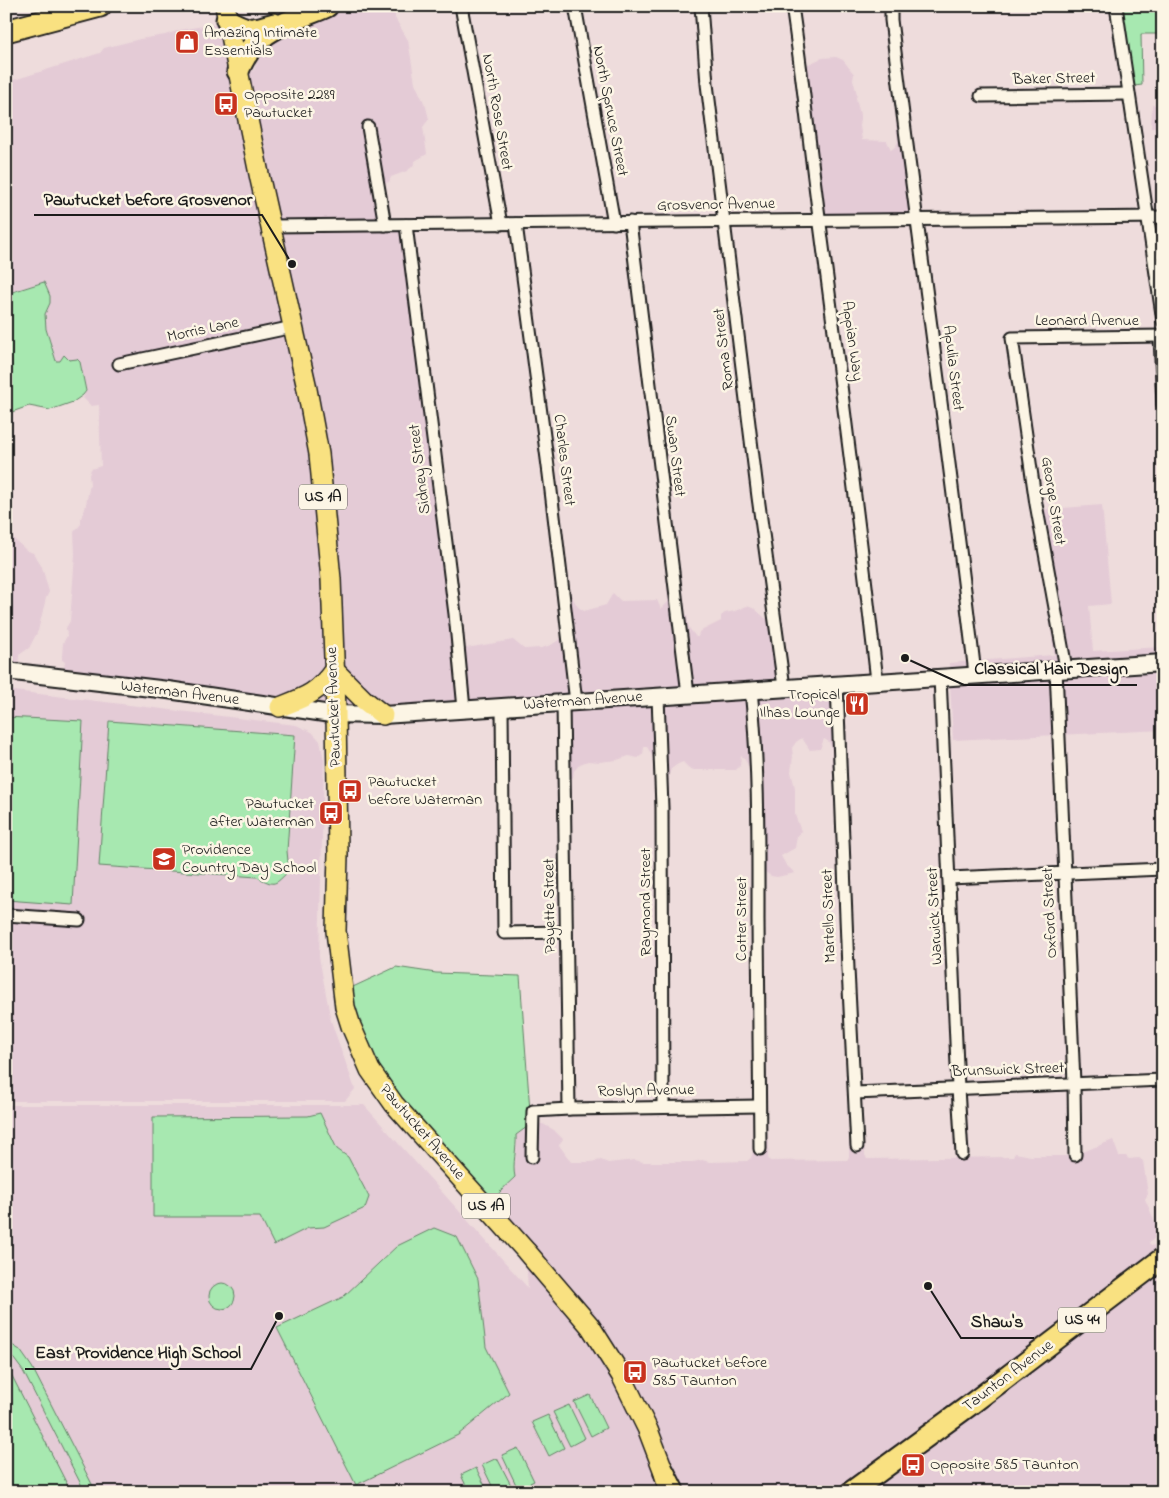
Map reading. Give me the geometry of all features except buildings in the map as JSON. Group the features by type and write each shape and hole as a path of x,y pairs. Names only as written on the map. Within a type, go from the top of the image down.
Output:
{"highway":[{"path":"6,16 60,6"},
{"path":"6,31 100,6"},
{"path":"226,13 242,28 253,30 318,10"},
{"path":"238,71 246,52 258,39 268,32 318,10"},
{"name":"Taunton Avenue","path":"851,1492 978,1400 1163,1258"},
{"path":"664,1472 674,1492"}],"main road":[{"name":"Pawtucket Avenue","path":"226,13 270,226 310,400 319,454 331,579 338,854 336,931 346,1007 358,1046 370,1070 394,1104 526,1250 590,1326 621,1375 648,1430 664,1472 669,1492"},
{"name":"Waterman Avenue","path":"6,671 168,690 335,714 383,715 1163,662"},
{"path":"280,707 308,696 325,683 334,670 364,700 383,715"}],"street":[{"name":"North Rose Street","path":"461,6 501,224"},
{"name":"North Spruce Street","path":"575,6 614,222"},
{"name":"Roma Street","path":"701,6 707,84 758,497 784,687"},
{"name":"Appian Way","path":"792,6 803,77 850,449 877,681"},
{"name":"Apulia Street","path":"891,6 896,67 975,674"},
{"path":"1116,6 1163,321"},
{"name":"Baker Street","path":"981,96 1128,94"},
{"path":"368,127 386,225"},
{"name":"Grosvenor Avenue","path":"270,226 1163,217"},
{"name":"Swan Street","path":"630,222 688,694"},
{"name":"Sidney Street","path":"406,224 455,614 464,710"},
{"name":"Charles Street","path":"516,224 550,474 570,702"},
{"name":"Morris Lane","path":"119,364 293,328"},
{"path":"1161,336 1163,406"},
{"name":"Leonard Avenue","path":"1012,338 1161,336"},
{"name":"George Street","path":"1012,338 1061,668"},
{"name":"Oxford Street","path":"1061,668 1064,873 1074,1083 1075,1155"},
{"name":"Warwick Street","path":"940,677 962,1154"},
{"name":"Martello Street","path":"837,684 856,1146"},
{"name":"Cotter Street","path":"751,690 756,741 758,824 760,1150"},
{"name":"Raymond Street","path":"658,696 662,808 663,1107"},
{"name":"Payette Street","path":"569,1109 566,932 570,702"},
{"path":"502,707 504,933 566,932"},
{"path":"949,878 1163,869"},
{"path":"6,915 79,920"},
{"name":"Brunswick Street","path":"855,1093 1163,1080"},
{"name":"Roslyn Avenue","path":"532,1157 533,1111 759,1106"}],"shaded area":[{"path":"354,6 390,6 408,40 415,83 426,107 429,119 423,127 427,154 415,161 413,166 407,171 391,177 389,182 386,183 379,180 386,221 402,222 460,648 513,640 524,649 541,648 551,645 562,638 567,642 565,599 571,595 578,607 584,611 606,605 613,593 621,601 657,600 661,609 668,602 667,581 675,585 680,617 687,615 689,628 696,637 698,637 699,632 721,621 721,616 725,613 747,606 755,609 765,618 776,621 786,685 837,682 841,761 832,766 832,749 829,742 824,739 820,749 810,750 802,738 792,748 791,772 795,788 795,815 801,831 797,836 795,848 781,856 786,865 795,873 777,877 771,876 759,868 757,782 750,786 749,767 744,758 741,756 740,766 736,770 694,770 683,762 671,769 668,778 662,776 661,771 655,773 653,757 647,747 644,747 643,754 638,758 629,756 617,760 588,761 580,764 574,771 573,778 566,776 564,706 401,715 63,675 65,662 62,660 63,643 67,636 66,628 70,621 75,555 74,532 81,524 90,484 89,475 91,469 101,466 99,405 91,406 83,398 86,391 80,362 69,360 64,355 60,361 56,361 46,329 45,314 50,303 44,282 6,294 6,80 14,80 100,53 104,48 209,25 227,26 239,76 254,70 260,55 277,37"},
{"path":"836,57 843,60 854,74 853,80 861,119 862,140 887,141 891,150 898,141 896,125 898,122 905,126 918,214 821,217 802,67 822,58"},
{"path":"1152,105 1163,105 1163,128 1151,128"},
{"path":"1102,505 1111,604 1089,606 1093,651 1162,647 1160,602 1163,602 1163,730 953,740 949,663 1054,655 1037,510"},
{"path":"6,532 26,550 33,553 42,567 49,592 38,631 29,648 19,655 18,672 6,672"},
{"name":"Providence Country Day School","path":"6,690 296,725 312,732 320,741 324,760 319,957 331,1021 355,1089 345,1101 6,1101"},
{"path":"6,1105 364,1105 528,1288 526,1259 484,1210 498,1197 505,1185 515,1177 517,1142 515,1135 535,1123 543,1124 554,1130 563,1139 559,1145 571,1162 601,1160 608,1163 635,1160 643,1162 747,1161 751,1158 753,1152 753,1142 769,1140 768,1158 770,1161 847,1160 849,1157 849,1140 854,1139 864,1139 867,1159 1013,1157 1015,1153 1031,1156 1067,1156 1070,1153 1075,1155 1113,1140 1119,1156 1126,1156 1129,1159 1139,1158 1143,1161 1148,1194 1145,1199 1158,1229 1158,1235 1149,1243 1151,1246 1163,1243 1163,1492 6,1492"}],"green space":[{"path":"1115,6 1163,6 1163,34 1141,34 1142,85 1127,87"},
{"path":"44,282 50,296 50,303 45,314 46,329 56,361 60,361 64,355 69,360 77,359 80,362 86,391 73,402 50,410 29,406 6,414 6,294"},
{"path":"6,717 83,721 73,905 6,900"},
{"path":"109,721 295,735 287,851 289,871 277,882 272,883 257,877 99,866"},
{"path":"396,967 436,973 520,976 531,1124 516,1135 515,1177 484,1210 398,1109 342,992"},
{"path":"320,1113 337,1149 348,1157 369,1197 365,1208 324,1227 308,1228 274,1245 260,1217 153,1217 153,1117 308,1116"},
{"path":"434,1228 457,1237 478,1279 486,1347 509,1393 458,1435 356,1485 277,1328 343,1297 397,1246"},
{"path":"222,1283 231,1287 235,1296 231,1305 222,1309 213,1305 209,1296 213,1287"},
{"path":"6,1341 20,1350 32,1367 96,1492 85,1492 23,1371 6,1352"},
{"path":"9,1370 71,1492 6,1492 6,1372"},
{"path":"590,1395 606,1428 591,1436 574,1402"},
{"path":"569,1405 585,1438 570,1446 553,1412"},
{"path":"548,1415 564,1448 549,1456 532,1422"},
{"path":"518,1448 534,1481 518,1489 502,1455"},
{"path":"497,1458 514,1491 512,1492 495,1492 482,1465"},
{"path":"476,1468 488,1492 469,1492 461,1475"}],"place":[{"name":"Amazing Intimate Essentials","path":"187,42"},
{"name":"Opposite 2289 Pawtucket","path":"226,104"},
{"name":"Pawtucket before Grosvenor","path":"292,264"},
{"name":"Classical Hair Design","path":"905,658"},
{"name":"Tropical Ilhas Lounge","path":"857,704"},
{"name":"Pawtucket before Waterman","path":"350,791"},
{"name":"Pawtucket after Waterman","path":"331,813"},
{"name":"Providence Country Day School","path":"164,859"},
{"name":"Shaw's","path":"928,1286"},
{"name":"East Providence High School","path":"279,1316"},
{"name":"Pawtucket before 585 Taunton","path":"635,1372"},
{"name":"Opposite 585 Taunton","path":"913,1465"}]}
